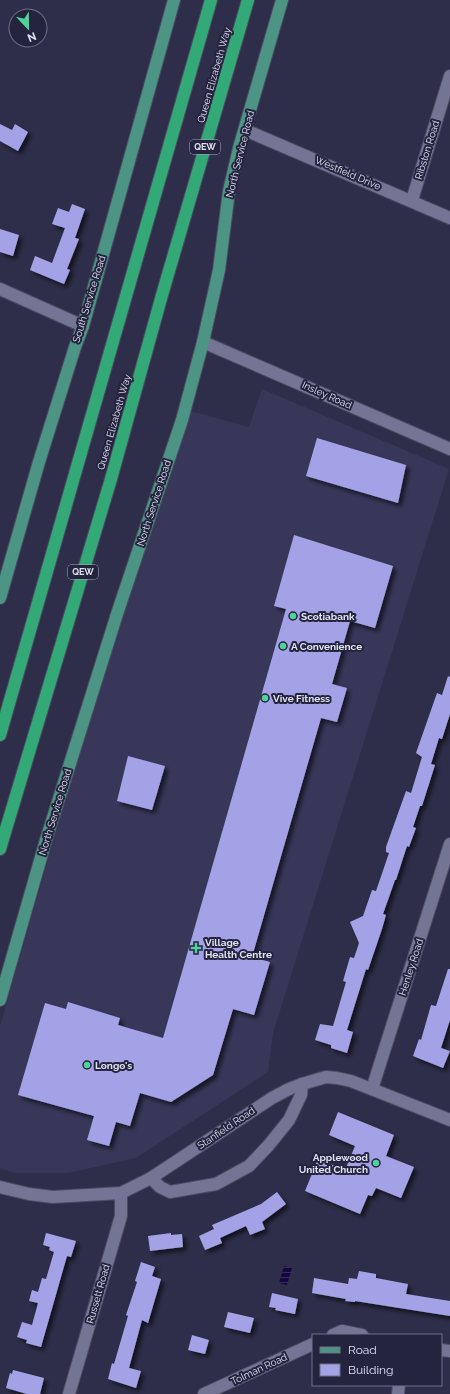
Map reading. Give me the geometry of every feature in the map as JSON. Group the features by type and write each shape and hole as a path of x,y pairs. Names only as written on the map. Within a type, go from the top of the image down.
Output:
{"highway":[{"path":"0,735 210,0"},
{"name":"Queen Elizabeth Way","path":"0,849 111,479 162,295 248,0"}],"main road":[{"name":"South Service Road","path":"0,598 39,462 83,326 174,0"},
{"name":"North Service Road","path":"0,1000 48,832 117,614 182,420 203,342 219,270 229,191 239,148 282,0"}],"street":[{"name":"Ribston Road","path":"412,200 450,76"},
{"name":"Westfield Drive","path":"245,130 412,200 450,218"},
{"path":"0,290 83,326"},
{"name":"Insley Road","path":"203,342 450,449"},
{"name":"Henley Road","path":"372,1089 450,844"},
{"name":"Stanfield Road","path":"0,1187 29,1194 53,1197 121,1193 151,1178 272,1098 302,1084 320,1078 337,1078 372,1089 450,1120"},
{"path":"151,1178 160,1187 170,1192 216,1184 249,1166 268,1146 289,1120 301,1095 302,1084"},
{"name":"Russett Road","path":"69,1394 121,1216 121,1193"},
{"path":"336,1334 342,1331 357,1334"},
{"name":"Tolman Road","path":"204,1394 312,1344"}],"shaded area":[{"path":"262,389 449,469 273,1033 268,1072 136,1158 68,1173 15,1173 0,1168 0,1026 179,408 249,427"},
{"path":"284,1266 292,1268 287,1285 279,1283"}],"building":[{"path":"0,124 12,130 15,124 28,132 18,151 0,141"},
{"path":"72,204 85,209 75,238 79,239 67,269 70,270 64,284 30,270 35,256 52,263 65,228 52,224 58,208 69,212"},
{"path":"0,229 19,235 13,256 0,252"},
{"path":"317,438 406,465 398,503 306,476"},
{"path":"294,535 393,566 375,628 350,621 332,684 347,688 337,722 321,718 252,957 270,962 254,1015 233,1009 213,1075 171,1102 140,1093 130,1126 116,1122 109,1146 87,1140 94,1116 18,1095 45,1003 66,1009 68,1002 120,1018 118,1025 163,1038 286,609 274,606"},
{"path":"448,676 450,677 450,714 442,739 439,738 431,764 435,765 422,806 420,806 413,827 416,828 409,847 407,846 383,914 386,915 382,929 368,970 366,969 347,1030 353,1032 347,1053 331,1048 331,1045 315,1040 320,1024 333,1026 346,982 343,981 350,957 354,958 359,943 350,922 363,916 372,890 376,891 389,853 386,852 386,847 406,791 411,793 422,757 416,753 437,693 442,695"},
{"path":"128,756 165,766 152,810 117,801"},
{"path":"448,969 450,969 450,1020 441,1048 450,1051 443,1068 413,1056 419,1039 421,1040 431,1005 436,1006"},
{"name":"Applewood United Church","path":"338,1112 394,1135 386,1156 414,1167 401,1198 376,1188 372,1196 368,1195 360,1214 305,1191 318,1159 345,1170 355,1146 329,1135"},
{"path":"277,1192 286,1204 262,1222 265,1229 250,1235 246,1226 220,1238 222,1243 205,1250 199,1236 214,1229 212,1225 261,1204"},
{"path":"46,1233 76,1241 71,1257 67,1256 41,1347 26,1343 27,1340 17,1337 22,1322 32,1325 38,1303 29,1301 32,1290 38,1292 42,1278 46,1279 54,1252 49,1250 50,1247 43,1245"},
{"path":"171,1233 171,1235 182,1234 183,1247 150,1251 148,1236"},
{"path":"141,1262 155,1267 152,1276 161,1279 148,1323 142,1320 129,1368 141,1371 136,1388 108,1379 128,1316 126,1315 137,1282 135,1281"},
{"path":"359,1271 376,1274 376,1278 408,1284 406,1294 450,1301 450,1316 355,1301 345,1301 346,1299 312,1293 314,1278 348,1284 349,1278 357,1279"},
{"path":"272,1293 298,1299 295,1314 275,1310 276,1308 269,1307"},
{"path":"228,1312 254,1318 250,1333 224,1327"},
{"path":"192,1335 209,1340 205,1354 188,1350"},
{"path":"13,1370 44,1378 40,1394 27,1394 6,1388 10,1373 12,1374"}],"place":[{"name":"Scotiabank","path":"293,616"},
{"name":"A Convenience","path":"283,646"},
{"name":"Vive Fitness","path":"265,698"},
{"name":"Village Health Centre","path":"196,948"},
{"name":"Longo's","path":"87,1065"},
{"name":"Applewood United Church","path":"376,1163"}]}
